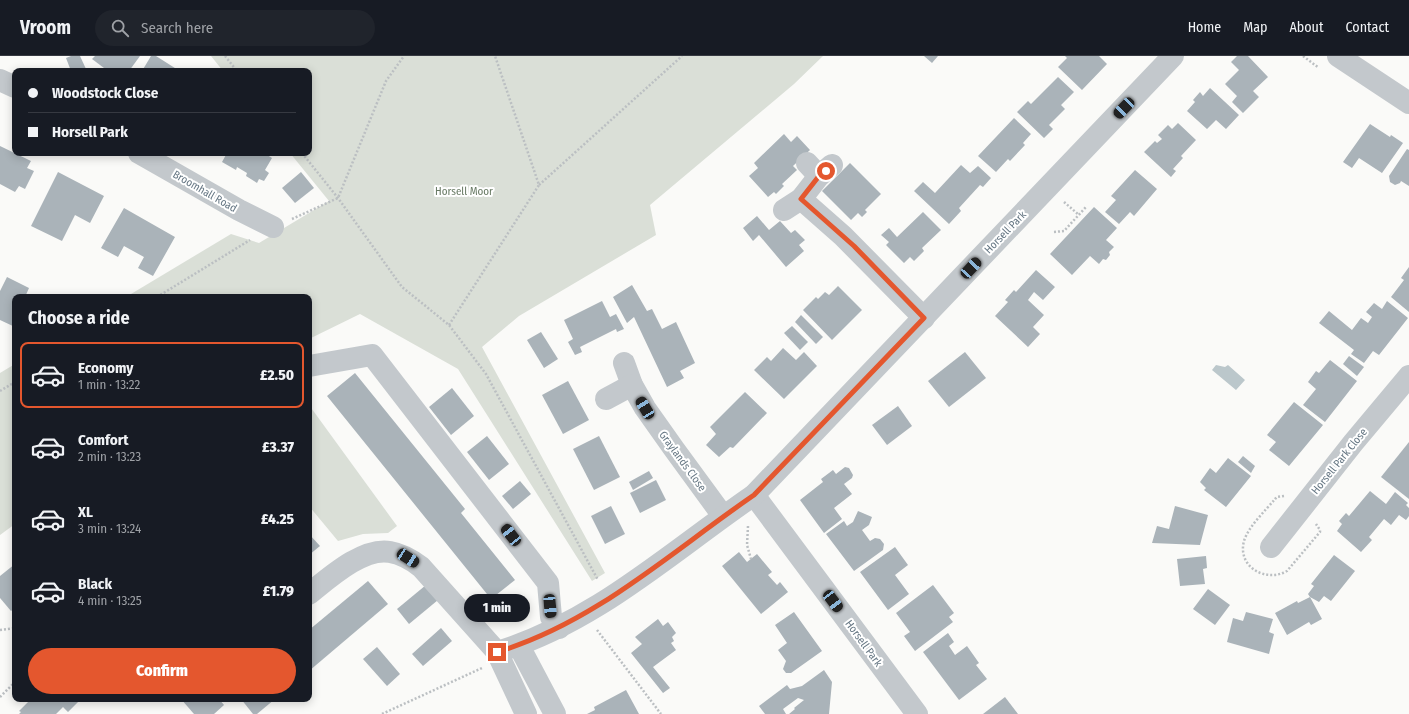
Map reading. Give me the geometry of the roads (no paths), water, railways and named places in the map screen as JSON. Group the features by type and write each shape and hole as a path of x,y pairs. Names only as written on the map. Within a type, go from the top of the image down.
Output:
{"street":[{"name":"Horsell Park","path":"499,655 558,628 585,613 643,576 723,516 754,495 1173,56"},
{"path":"1338,56 1409,104"},
{"path":"0,80 12,86"},
{"name":"Broomhall Road","path":"144,156 272,227"},
{"path":"819,168 792,205 854,246 924,318"},
{"path":"312,365 372,355 548,583 551,617 558,628"},
{"name":"Graylands Close","path":"624,363 632,385 645,408 723,516"},
{"name":"Horsell Park Close","path":"1271,547 1353,443 1409,376"},
{"path":"606,399 632,385"},
{"name":"Horsell Park","path":"754,495 917,714"},
{"path":"312,592 345,566 379,552 391,552 408,558 421,567 499,655 526,714"},
{"path":"519,646 554,714"}],"park label":[{"name":"Horsell Moor","path":"464,191"}]}
